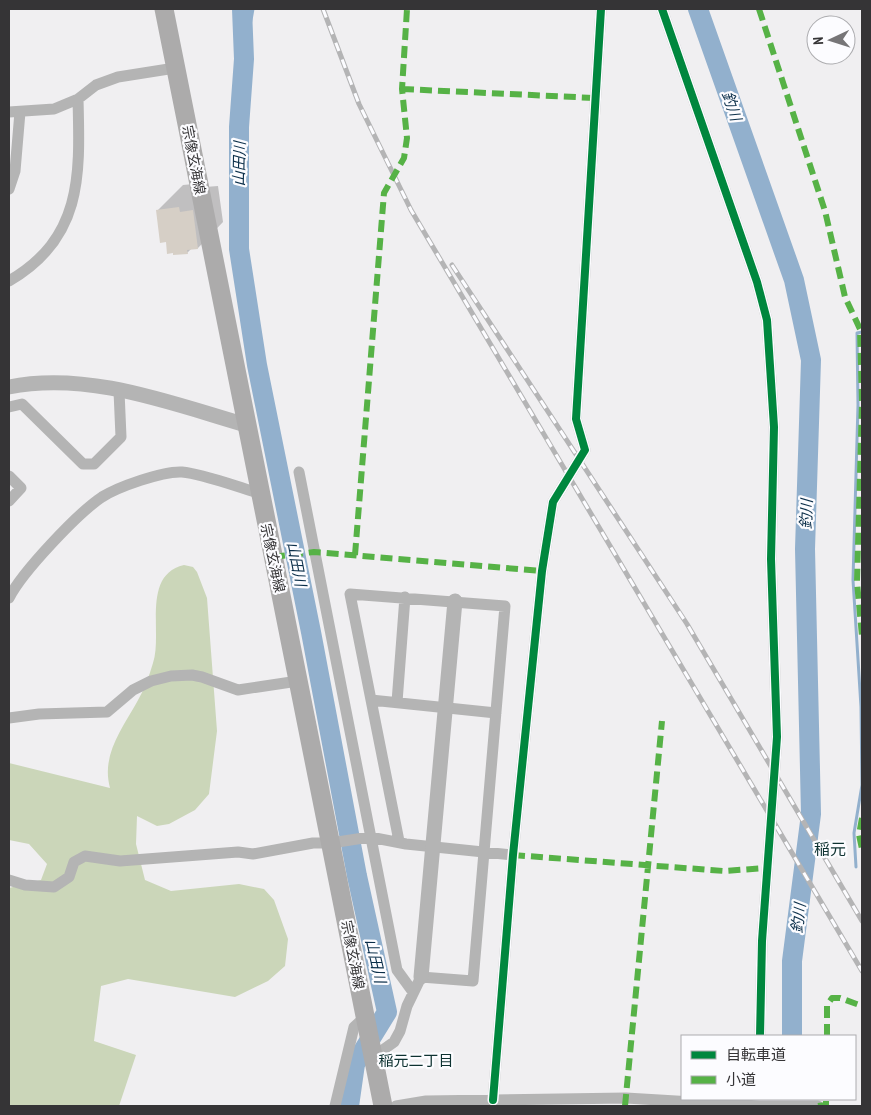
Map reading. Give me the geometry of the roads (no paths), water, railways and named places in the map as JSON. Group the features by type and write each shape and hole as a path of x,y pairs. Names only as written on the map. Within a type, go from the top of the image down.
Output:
{"main road":[{"name":"宗像玄海線","path":"164,9 259,493 383,1106"}],"street":[{"path":"499,1102 513,855 542,571 553,502 585,450 576,419 601,9"},
{"path":"662,9 757,282 767,320 774,428 771,559 777,737 762,941 760,1035"},
{"path":"9,190 15,171 14,112 54,109 78,99 96,85 118,77 175,68"},
{"path":"9,281 35,264 49,247 73,206 78,170 78,99"},
{"path":"9,387 58,381 146,396 246,424"},
{"path":"9,407 22,404 83,464 94,464 121,436 119,391"},
{"path":"9,598 14,588 30,569 81,515 92,504 116,490 168,473 183,472 259,493"},
{"path":"299,472 397,970 413,992"},
{"path":"9,476 21,488 9,502"},
{"path":"399,841 350,594 505,606 473,981 421,977"},
{"path":"397,702 405,597"},
{"path":"373,1057 394,1042 413,992 421,977 455,601"},
{"path":"9,718 39,714 107,712 132,690 151,681 171,676 197,676 238,690 298,681"},
{"path":"371,700 446,706 496,713"},
{"path":"9,880 25,885 54,887 69,877 74,862 85,856 120,861 238,852 253,854 312,842 331,843 370,837 399,841 406,844 513,855"},
{"path":"335,1106 354,1028 365,1017"},
{"path":"396,1106 426,1101 499,1102 626,1098 818,1106"}],"waterway":[{"name":"山田川","path":"242,9 244,59 239,127 239,249 257,365 311,632 357,876 387,1012 355,1064 349,1106"},
{"path":"244,59 253,9"},
{"name":"釣川","path":"698,9 794,280 811,360 805,549 811,814 792,961 792,1035"},
{"path":"856,867 854,833 862,785 861,707 853,580 858,405 857,333 862,332"}],"railway":[{"path":"323,9 359,104 411,210 862,971"},
{"path":"452,265 687,624 862,921"}],"district":[{"name":"稲元","path":"830,849"},
{"name":"稲元二丁目","path":"416,1060"}]}
